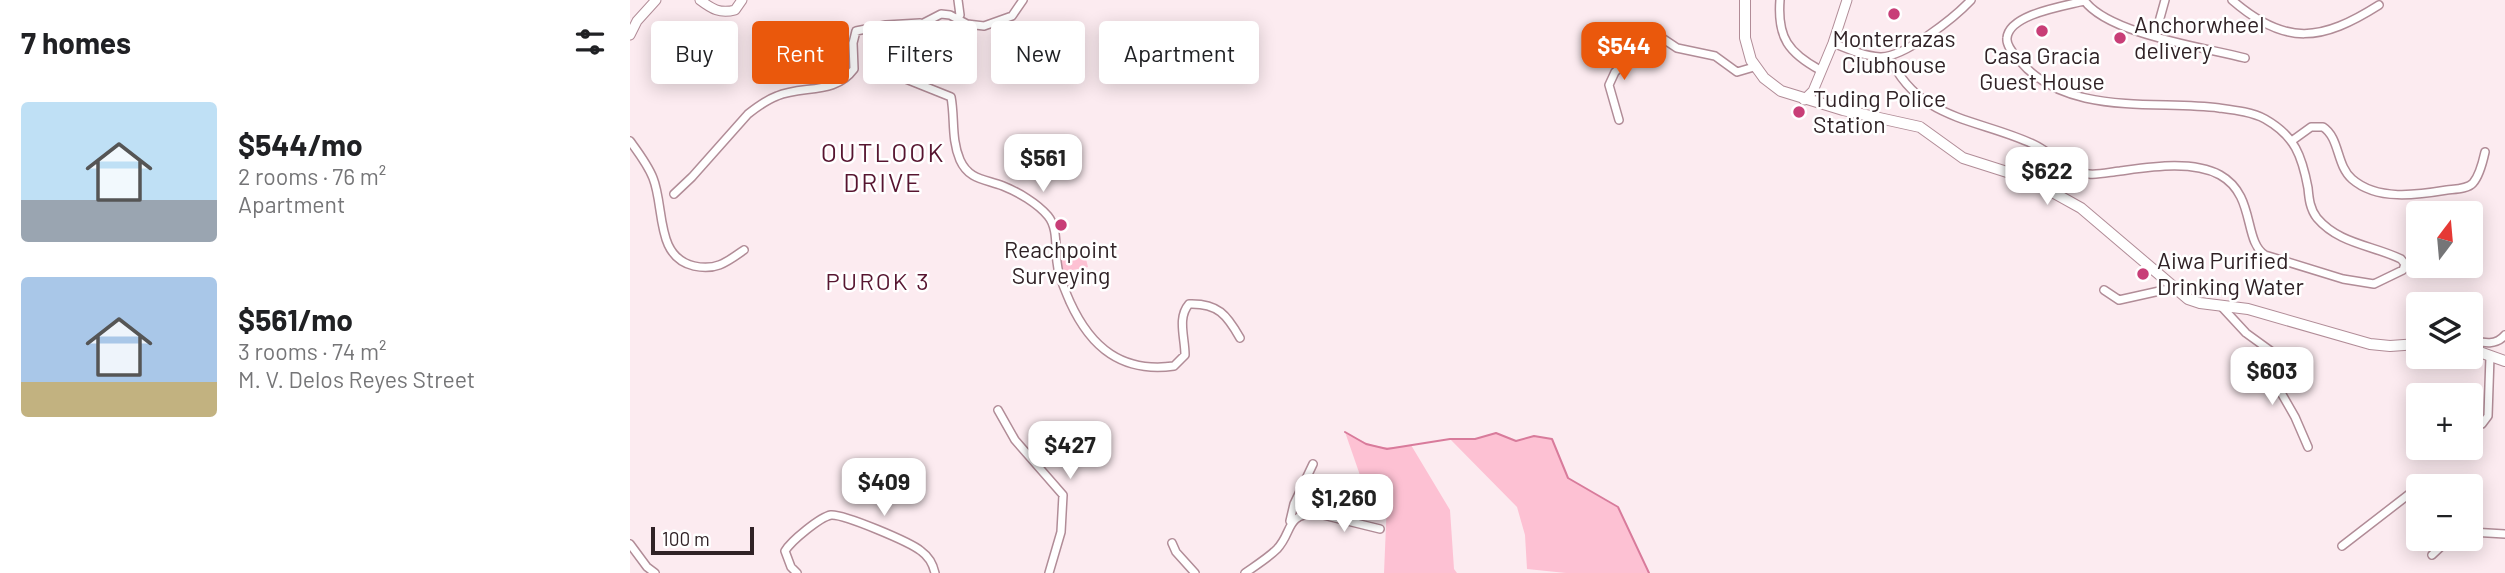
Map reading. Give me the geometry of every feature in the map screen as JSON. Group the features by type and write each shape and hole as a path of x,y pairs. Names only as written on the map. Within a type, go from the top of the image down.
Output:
{"main road":[{"path":"1745,0 1745,38 1754,67 1771,85 1781,91 1804,100 1920,127 1963,158 2029,179 2081,208 2173,288 2200,303 2248,309 2370,344 2406,345"},
{"path":"2483,353 2505,360"}],"street":[{"path":"630,35 637,21 656,0"},
{"path":"700,0 711,9 726,12 735,10 742,0"},
{"path":"958,0 958,19"},
{"path":"925,21 941,14 967,24 984,26 1012,16 1023,0"},
{"path":"1780,0 1781,25 1790,50 1799,59 1820,70"},
{"path":"1804,100 1813,91 1847,0"},
{"path":"1833,43 1868,55 1889,56 1954,18 1971,0"},
{"path":"1889,56 1904,83 1931,106 1967,122 2032,144 2085,174 2168,167 2195,168 2217,174 2234,184 2249,218 2255,242 2265,255 2343,279 2374,284 2403,270 2405,264 2401,259 2343,239 2317,217 2311,207 2304,167 2292,140 2262,117 2234,110 2098,100 2073,94 2039,81 2008,46 2007,36 2021,19 2084,0 2092,11 2115,25 2245,58"},
{"path":"2155,36 2165,0"},
{"path":"2232,0 2274,29 2300,34 2337,29 2379,5"},
{"path":"674,194 748,114 759,106 778,95 835,85 847,78 854,69 853,43 856,31 863,30"},
{"path":"1619,120 1609,93 1610,78 1626,62 1633,44 1641,40 1659,36 1676,48 1715,56 1737,72 1754,67"},
{"path":"918,84 951,97 953,134 959,158 972,176 1007,188 1049,217 1064,289 1080,324 1096,344 1141,368 1174,366 1185,355 1183,311 1189,304 1202,304 1216,309 1229,318 1240,338"},
{"path":"1813,91 1816,103"},
{"path":"2292,140 2311,127 2327,129 2341,164 2352,179 2366,188 2393,194 2423,194 2466,187 2473,183 2485,152"},
{"path":"630,141 652,176 669,249 675,258 691,265 711,268 744,250"},
{"path":"2104,290 2119,300 2173,288"},
{"path":"2221,306 2246,333 2286,362 2279,388 2308,447"},
{"path":"2483,341 2499,342 2505,335"},
{"path":"2483,422 2488,415 2490,356"},
{"path":"998,410 1015,440 1063,495 1060,531 1049,573"},
{"path":"1290,526 1294,504 1313,464"},
{"path":"2343,546 2406,497"},
{"path":"1245,573 1276,551 1296,517 1315,513 1380,529"},
{"path":"797,573 785,551 812,526 832,515 844,517 910,544 929,560 935,573"},
{"path":"2483,532 2505,534"},
{"path":"1172,542 1176,552 1195,573"},
{"path":"630,544 647,567 655,573"},
{"path":"2432,555 2436,551"}],"shaded area":[{"path":"1084,251 1088,267 1062,272 1058,256"},
{"path":"1345,432 1376,446 1411,445 1450,510 1454,569 1457,573 1384,573 1387,502 1362,481"},
{"path":"1496,433 1516,441 1534,436 1552,439 1568,478 1618,508 1649,573 1566,573 1527,569 1525,535 1517,507 1450,439 1475,439"}],"waterway":[{"path":"1345,432 1366,444 1387,449 1450,439 1475,439 1496,433 1516,441 1534,436 1552,439 1568,478 1618,507 1649,573"}],"place":[{"name":"Monterrazas Clubhouse","path":"1894,14"},
{"name":"Casa Gracia Guest House","path":"2042,31"},
{"name":"Anchorwheel delivery","path":"2120,38"},
{"name":"Tuding Police Station","path":"1799,112"},
{"name":"Reachpoint Surveying","path":"1061,225"},
{"name":"Aiwa Purified Drinking Water","path":"2143,274"}],"district":[{"name":"OUTLOOK DRIVE","path":"883,168"},
{"name":"PUROK 3","path":"878,282"}]}
